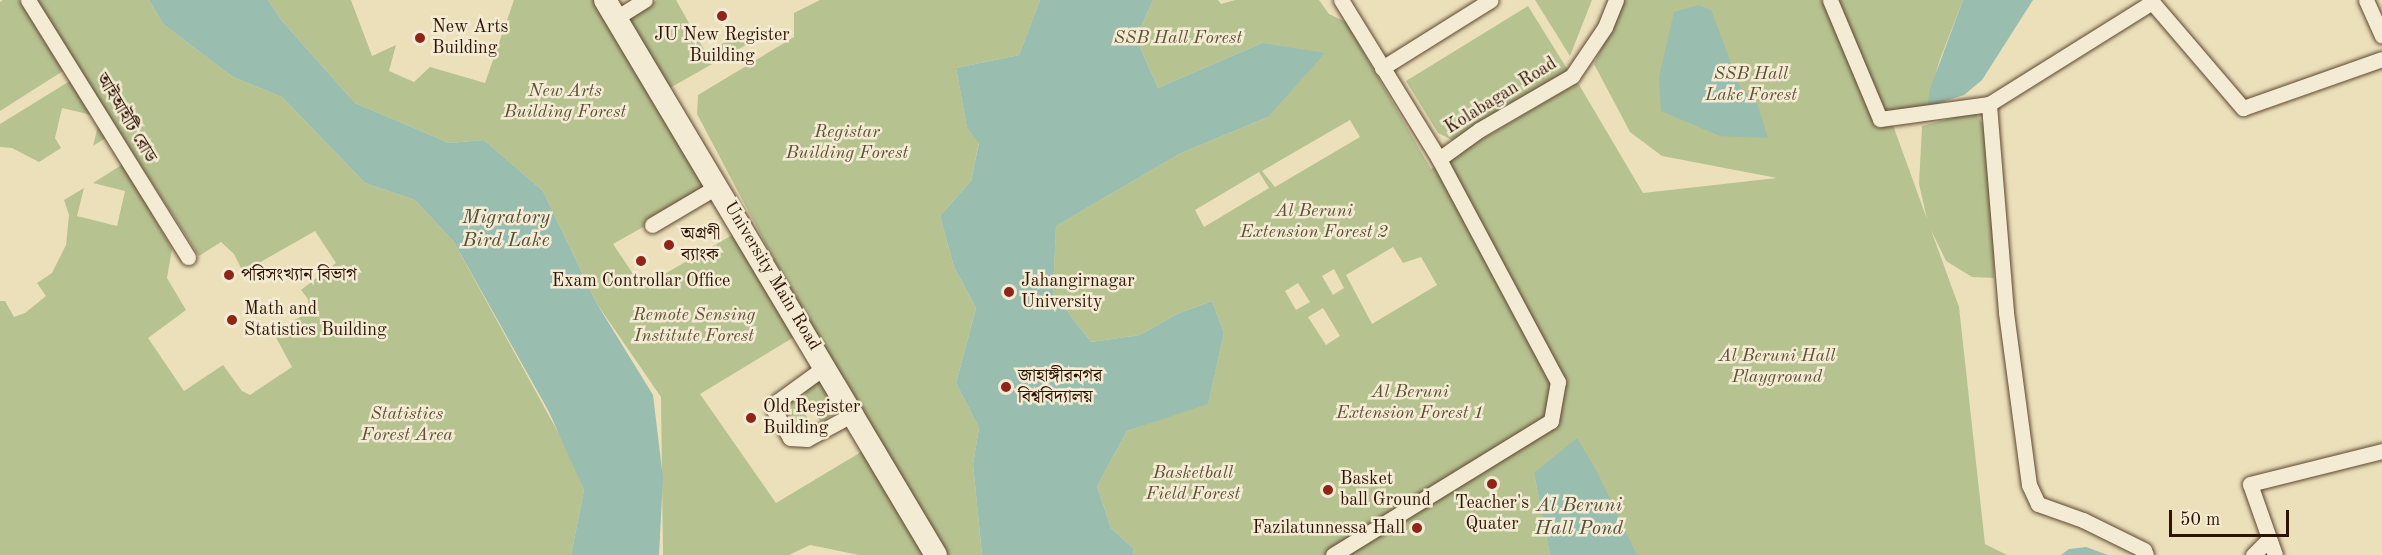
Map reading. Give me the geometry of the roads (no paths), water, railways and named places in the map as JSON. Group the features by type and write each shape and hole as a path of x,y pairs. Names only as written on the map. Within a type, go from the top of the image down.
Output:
{"street":[{"name":"আইআইটি রোড","path":"28,0 188,257"},
{"path":"610,9 645,0"},
{"path":"1333,555 1551,421 1558,382 1439,159 1341,0"},
{"path":"1382,68 1491,0"},
{"name":"Kolabagan Road","path":"1439,159 1479,130 1572,76 1605,27 1616,0"},
{"path":"1830,0 1880,119 1989,104 2152,2 2243,108 2382,59"},
{"path":"2366,0 2382,36"},
{"name":"University Main Road","path":"610,9 855,413 936,555"},
{"path":"1989,104 2006,312 2029,485 2038,504 2083,520 2144,550 2146,555"},
{"path":"652,225 718,186"},
{"path":"826,366 777,401 774,410 790,438 807,439 855,413"},
{"path":"2253,555 2270,536 2250,484 2382,451"},
{"path":"2267,541 2276,555"}],"water":[{"name":"Migratory Bird Lake","path":"149,0 268,0 282,21 355,103 449,143 484,140 543,191 597,304 653,395 663,478 659,555 571,555 584,490 549,412 454,242 415,200 365,183 282,97 233,77 163,24"},
{"path":"1040,0 1153,0 1136,38 1158,88 1262,43 1325,53 1268,117 1181,153 1056,226 1053,293 1091,342 1140,335 1177,314 1212,301 1224,333 1208,404 1127,431 1097,486 1111,528 1134,549 1133,555 982,555 973,464 979,428 956,383 976,308 954,267 940,216 971,181 979,143 967,128 956,68 1019,55"},
{"path":"1963,0 2033,0 1982,80 1964,95 1927,107 1930,89"},
{"path":"1698,5 1711,10 1740,87 1757,103 1768,138 1720,136 1661,111 1659,77 1674,12"},
{"name":"Al Beruni Hall Pond","path":"1577,438 1597,472 1637,555 1550,555 1534,473"},
{"path":"2086,547 2108,555 2061,555 2069,549"}],"place":[{"name":"JU New Register Building","path":"722,16"},
{"name":"New Arts Building","path":"420,38"},
{"name":"অগ্রণী ব্যাংক","path":"669,245"},
{"name":"Exam Controllar Office","path":"641,261"},
{"name":"পরিসংখ্যান বিভাগ","path":"229,275"},
{"name":"Jahangirnagar University","path":"1009,292"},
{"name":"Math and Statistics Building","path":"232,320"},
{"name":"জাহাঙ্গীরনগর বিশ্ববিদ্যালয়","path":"1006,387"},
{"name":"Old Register Building","path":"751,418"},
{"name":"Teacher's Quater","path":"1492,484"},
{"name":"Basket ball Ground","path":"1328,490"},
{"name":"Fazilatunnessa Hall","path":"1417,528"}],"park label":[{"name":"SSB Hall Forest","path":"1178,38"},
{"name":"SSB Hall Lake Forest","path":"1751,85"},
{"name":"New Arts Building Forest","path":"565,102"},
{"name":"Registar Building Forest","path":"847,143"},
{"name":"Al Beruni Extension Forest 2","path":"1314,222"},
{"name":"Remote Sensing Institute Forest","path":"694,326"},
{"name":"Al Beruni Hall Playground","path":"1777,367"},
{"name":"Al Beruni Extension Forest 1","path":"1410,403"},
{"name":"Statistics Forest Area","path":"407,425"},
{"name":"Basketball Field Forest","path":"1193,484"}]}
